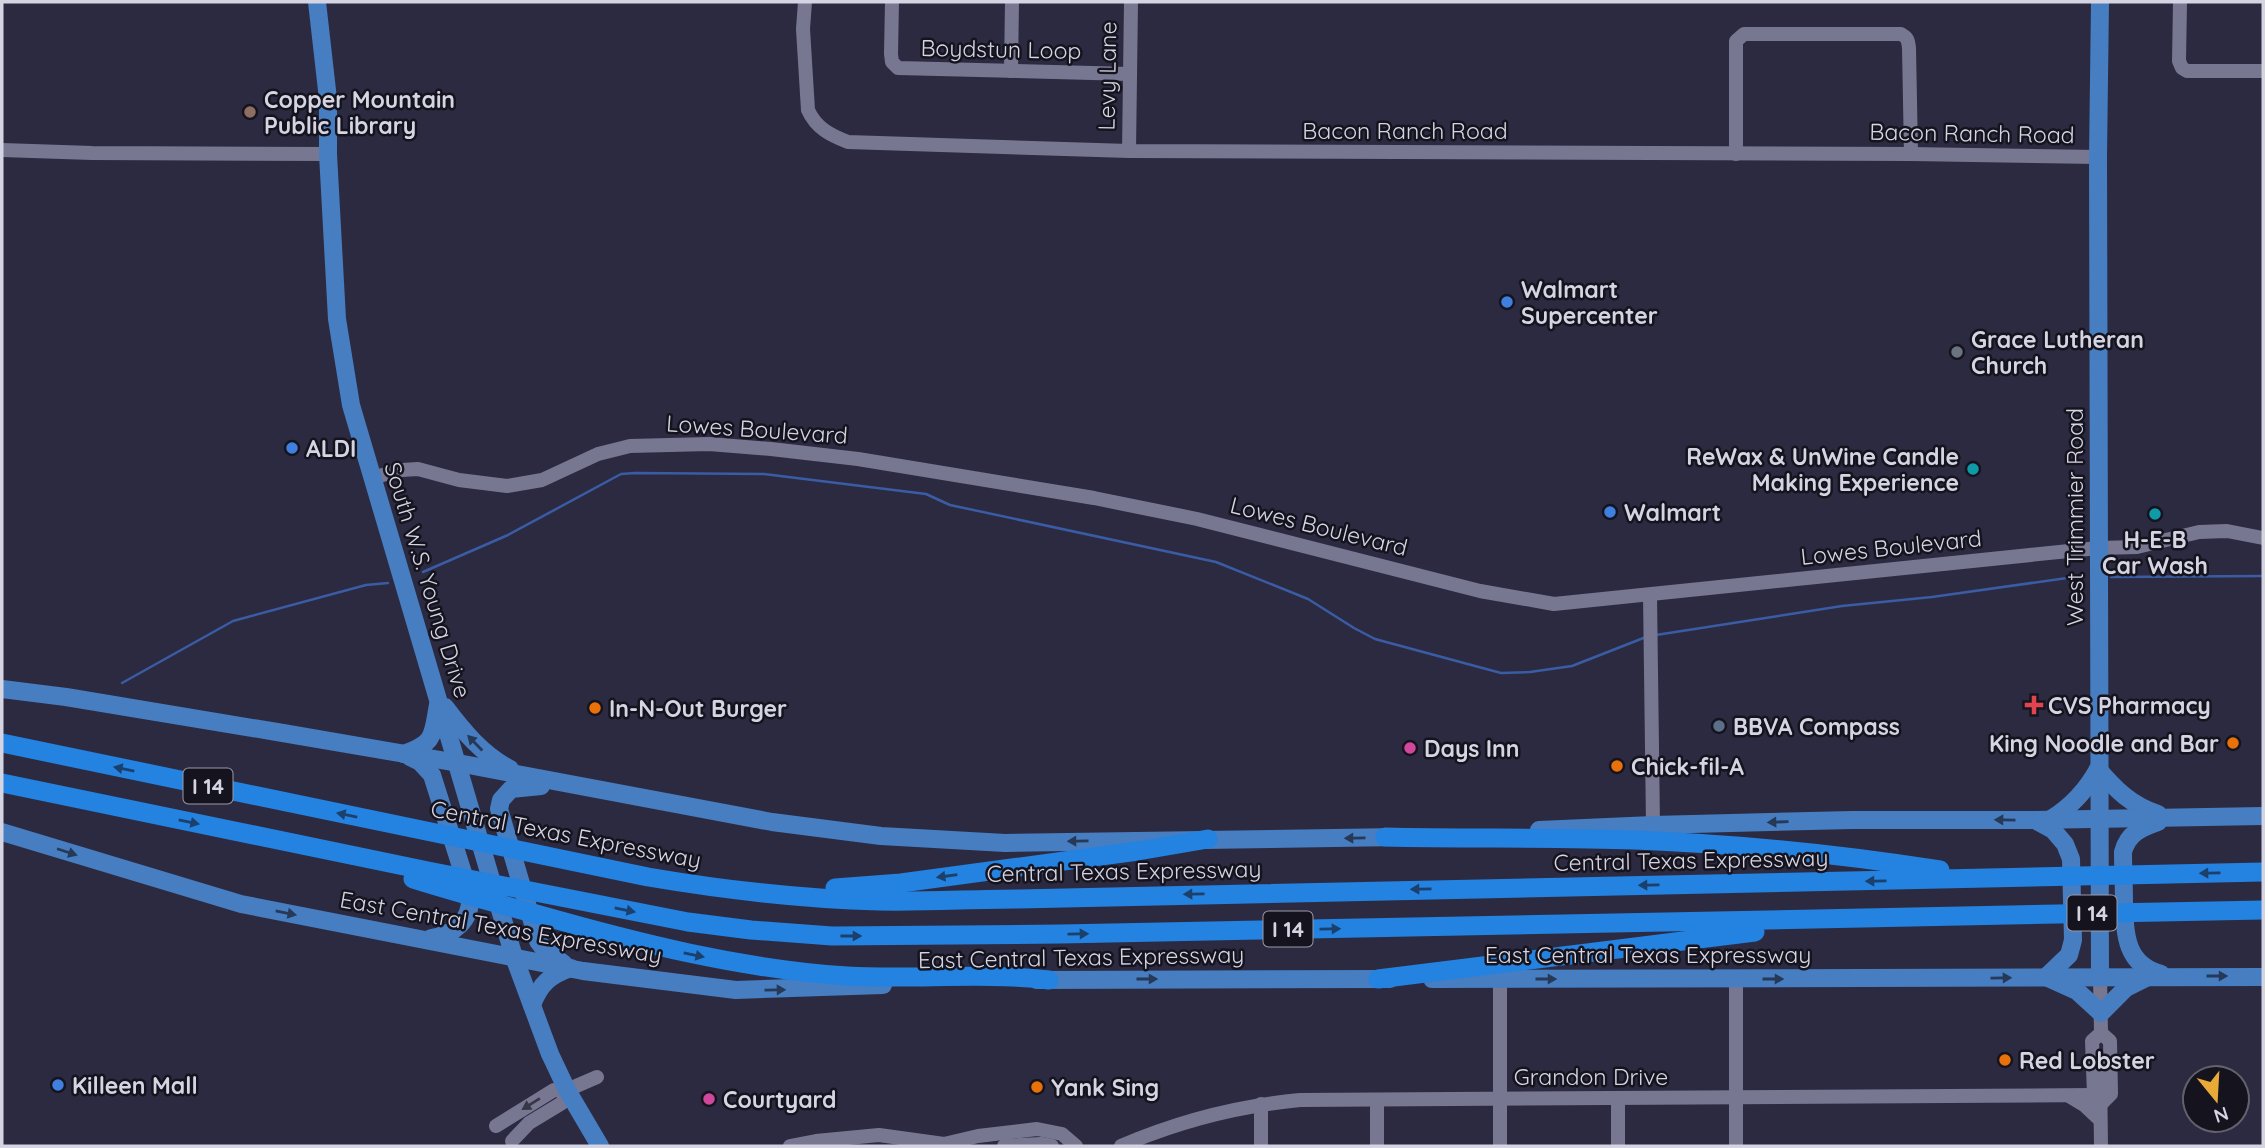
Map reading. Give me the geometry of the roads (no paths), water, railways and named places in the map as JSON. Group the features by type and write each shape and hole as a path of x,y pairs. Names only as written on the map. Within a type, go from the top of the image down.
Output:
{"highway":[{"name":"Central Texas Expressway","path":"2,743 648,877 713,888 880,901 2263,872"},
{"name":"I 14","path":"2,783 309,846 427,877 558,897 688,922 832,936 964,936 2263,909"},
{"path":"1385,837 1631,840 1782,849 1993,878"},
{"path":"713,888 840,888 901,883 1208,839"},
{"path":"427,877 557,920 640,943 778,969 847,976 1013,976 1049,980"},
{"path":"1378,979 1817,925 1834,919"}],"main road":[{"name":"South W.S. Young Drive","path":"317,2 328,99 328,154 341,349 351,405 514,957 550,1054 567,1090 600,1146"},
{"name":"West Trimmier Road","path":"2100,2 2100,976"},
{"path":"2,689 65,697 458,763 772,822 881,836 1005,843 1385,837 1653,825 1926,819 2263,816"},
{"path":"406,755 430,740 439,700"},
{"path":"439,700 482,751 494,761 522,775"},
{"path":"406,755 420,762 432,775 471,905 456,930 424,939"},
{"path":"2042,820 2068,809 2081,796 2098,769 2121,795 2134,805 2172,818"},
{"path":"571,968 556,960 538,942 499,809 501,800 511,789 576,786"},
{"path":"2171,976 2148,970 2139,963 2130,949 2125,932 2123,852 2126,841 2139,829 2172,818"},
{"path":"2042,820 2065,844 2071,859 2073,940 2069,955 2046,977 2077,991 2102,1013 2126,988 2151,976"},
{"name":"East Central Texas Expressway","path":"2,832 241,904 571,968 736,990 983,980 2263,976"},
{"path":"532,1005 546,980 571,968"}],"street":[{"name":"Bacon Ranch Road","path":"805,2 803,29 807,110 813,122 832,136 848,142 1129,151 2098,157"},
{"name":"Boydstun Loop","path":"892,2 891,54 892,62 898,68 1130,74"},
{"path":"1011,71 1012,2"},
{"name":"Levy Lane","path":"1129,151 1131,2"},
{"path":"2180,2 2179,61 2182,68 2187,71 2263,71"},
{"path":"1736,154 1736,41 1744,34 1901,34 1908,40 1909,48 1911,154"},
{"path":"2,150 328,154"},
{"name":"Lowes Boulevard","path":"372,478 418,469 471,483 514,485 549,478 598,454 630,446 709,444 771,449 858,459 1161,511 1480,591 1554,604 2098,548 2137,547 2199,532 2227,531 2263,538"},
{"path":"1650,595 1653,825"},
{"name":"West Trimmier Road","path":"2100,976 2101,1033 2092,1041 2101,1146"},
{"path":"1500,979 1500,1146"},
{"path":"1736,979 1736,1146"},
{"name":"West Trimmier Road","path":"2098,1106 2110,1094 2110,1041 2101,1033"},
{"path":"496,1126 554,1090 567,1090 597,1077"},
{"path":"512,1141 528,1123 562,1103 567,1090"},
{"path":"2067,1095 2084,1105 2098,1106"},
{"name":"Grandon Drive","path":"1121,1146 1190,1120 1261,1104 1300,1100 2067,1095 2098,1106"},
{"path":"1618,1098 1618,1146"},
{"path":"1377,1100 1377,1146"},
{"path":"1261,1104 1261,1146"},
{"path":"1004,1146 1049,1130 1062,1135 1076,1146"},
{"path":"790,1146 865,1142 897,1136 944,1144 1026,1137 1052,1146"}],"waterway":[{"path":"423,572 508,535 621,474 764,474 926,494 950,505 1216,562 1308,599 1375,639 1501,673 1572,666 1646,637"},
{"path":"1656,635 1842,606 1932,597 2081,576"},
{"path":"2111,577 2263,576"},
{"path":"122,683 233,621 366,585 388,583"}],"place":[{"name":"Copper Mountain Public Library","path":"250,112"},
{"name":"Walmart Supercenter","path":"1507,302"},
{"name":"Grace Lutheran Church","path":"1957,352"},
{"name":"ALDI","path":"292,448"},
{"name":"ReWax & UnWine Candle Making Experience","path":"1973,469"},
{"name":"Walmart","path":"1610,512"},
{"name":"H-E-B Car Wash","path":"2155,514"},
{"name":"CVS Pharmacy","path":"2034,705"},
{"name":"In-N-Out Burger","path":"595,708"},
{"name":"BBVA Compass","path":"1719,726"},
{"name":"King Noodle and Bar","path":"2233,743"},
{"name":"Days Inn","path":"1410,748"},
{"name":"Chick-fil-A","path":"1617,766"},
{"name":"Red Lobster","path":"2005,1060"},
{"name":"Killeen Mall","path":"58,1085"},
{"name":"Yank Sing","path":"1037,1087"},
{"name":"Courtyard","path":"709,1099"}]}
